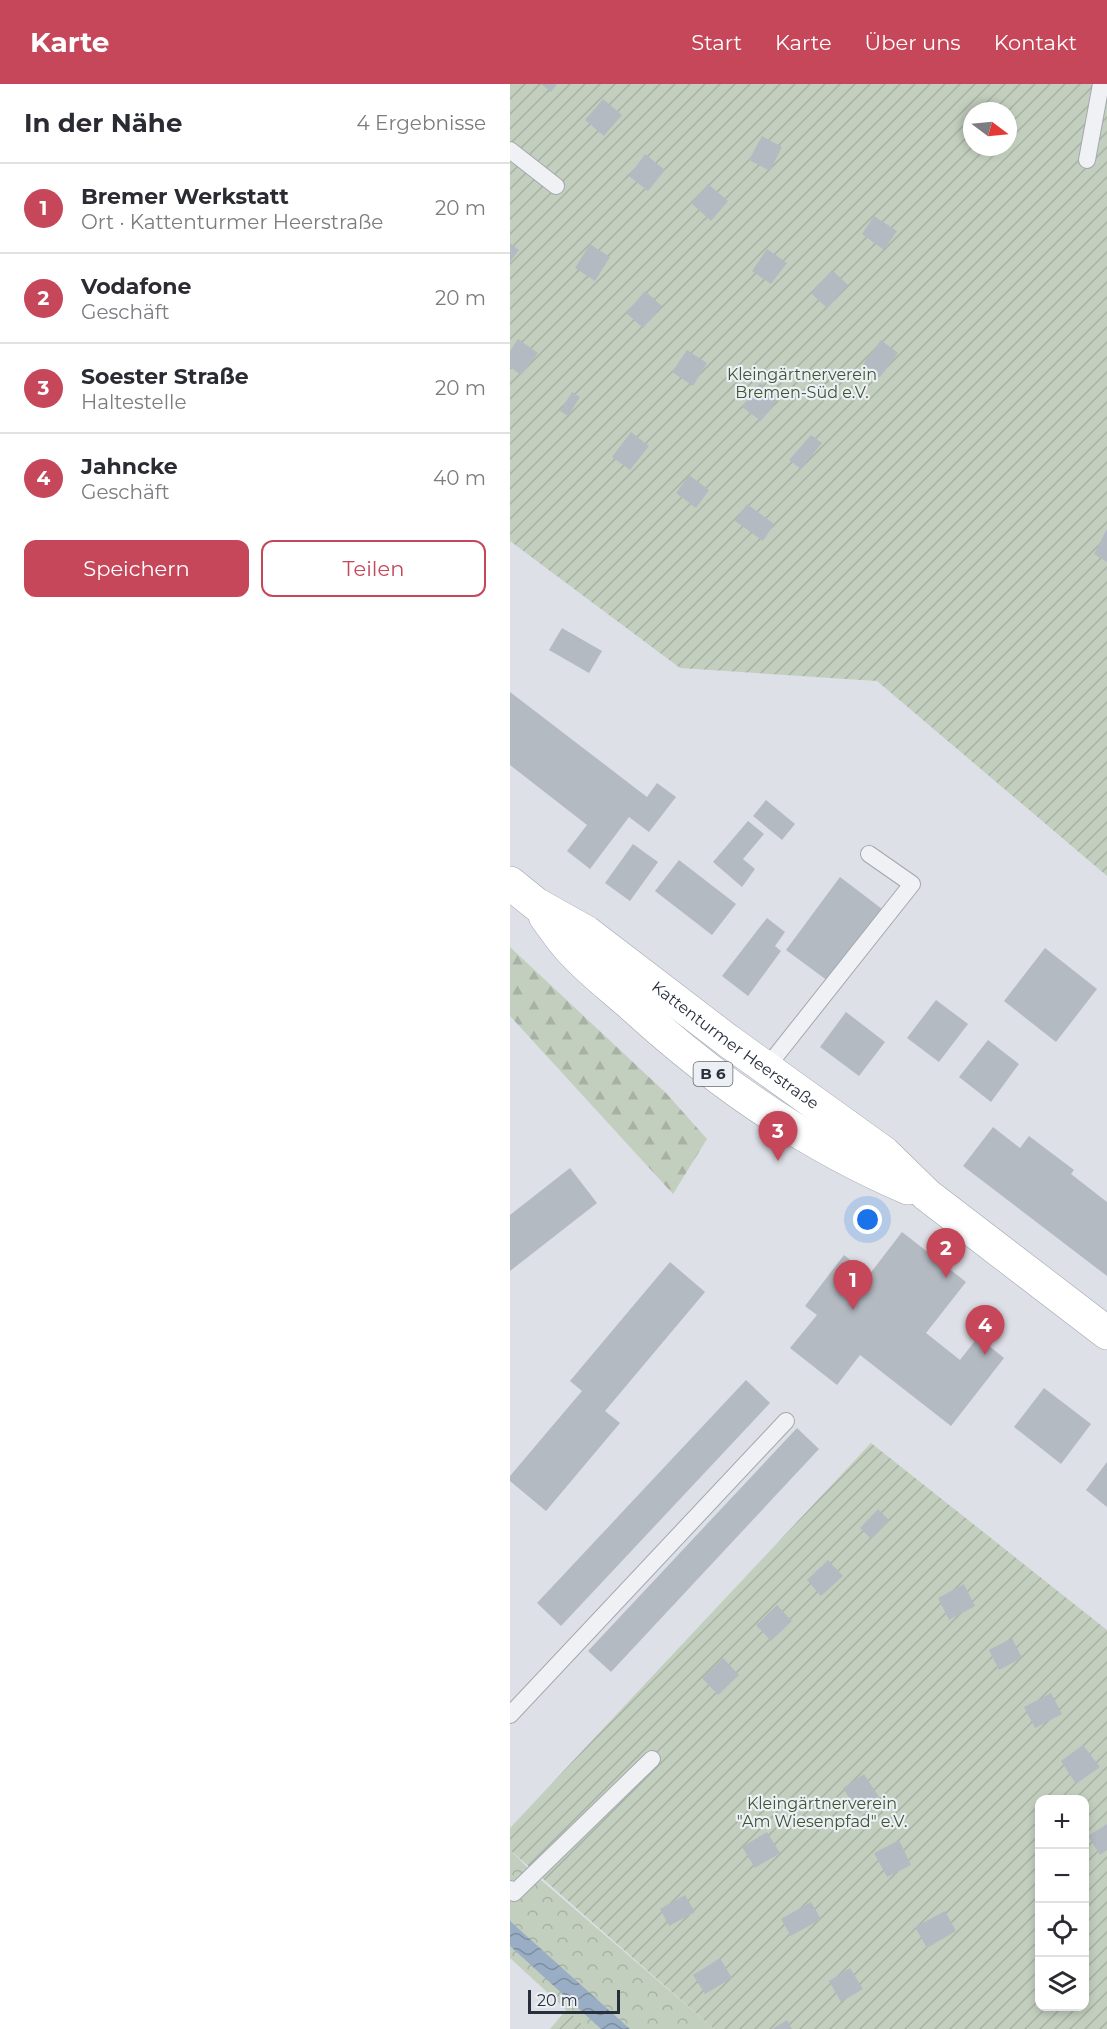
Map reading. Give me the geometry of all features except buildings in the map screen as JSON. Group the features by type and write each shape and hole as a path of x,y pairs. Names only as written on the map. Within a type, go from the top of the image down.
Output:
{"main road":[{"name":"Kattenturmer Heerstraße","path":"510,883 536,904 586,932 884,1153 927,1195 1107,1334"},
{"name":"Kattenturmer Heerstraße","path":"536,904 573,952 663,1034 730,1087 870,1172 927,1195"}],"lane":[{"path":"1087,160 1101,84"},
{"path":"510,150 556,186"},
{"path":"767,1067 912,884 869,854"},
{"path":"510,1715 786,1421"},
{"path":"512,1891 652,1759"}],"green space":[{"name":"Kleingärtnerverein Bremen-Süd e.V.","path":"510,84 1107,84 1107,876 877,681 680,668 510,541"},
{"path":"510,947 666,1093 707,1139 673,1194 510,1016"},
{"name":"Kleingärtnerverein \"Am Wiesenpfad\" e.V.","path":"871,1443 1107,1630 1107,2029 714,2029 510,1850 510,1828"},
{"path":"510,1850 534,1874 714,2029 587,2029 510,1958"},
{"path":"567,2010 587,2029 550,2029"}],"water":[{"path":"510,1921 630,2029 601,2029 510,1946"}],"place":[{"name":"Soester Straße","path":"778,1161"},
{"name":"Vodafone","path":"946,1278"},
{"name":"Bremer Werkstatt","path":"853,1310"},
{"name":"Jahncke","path":"985,1355"}]}
